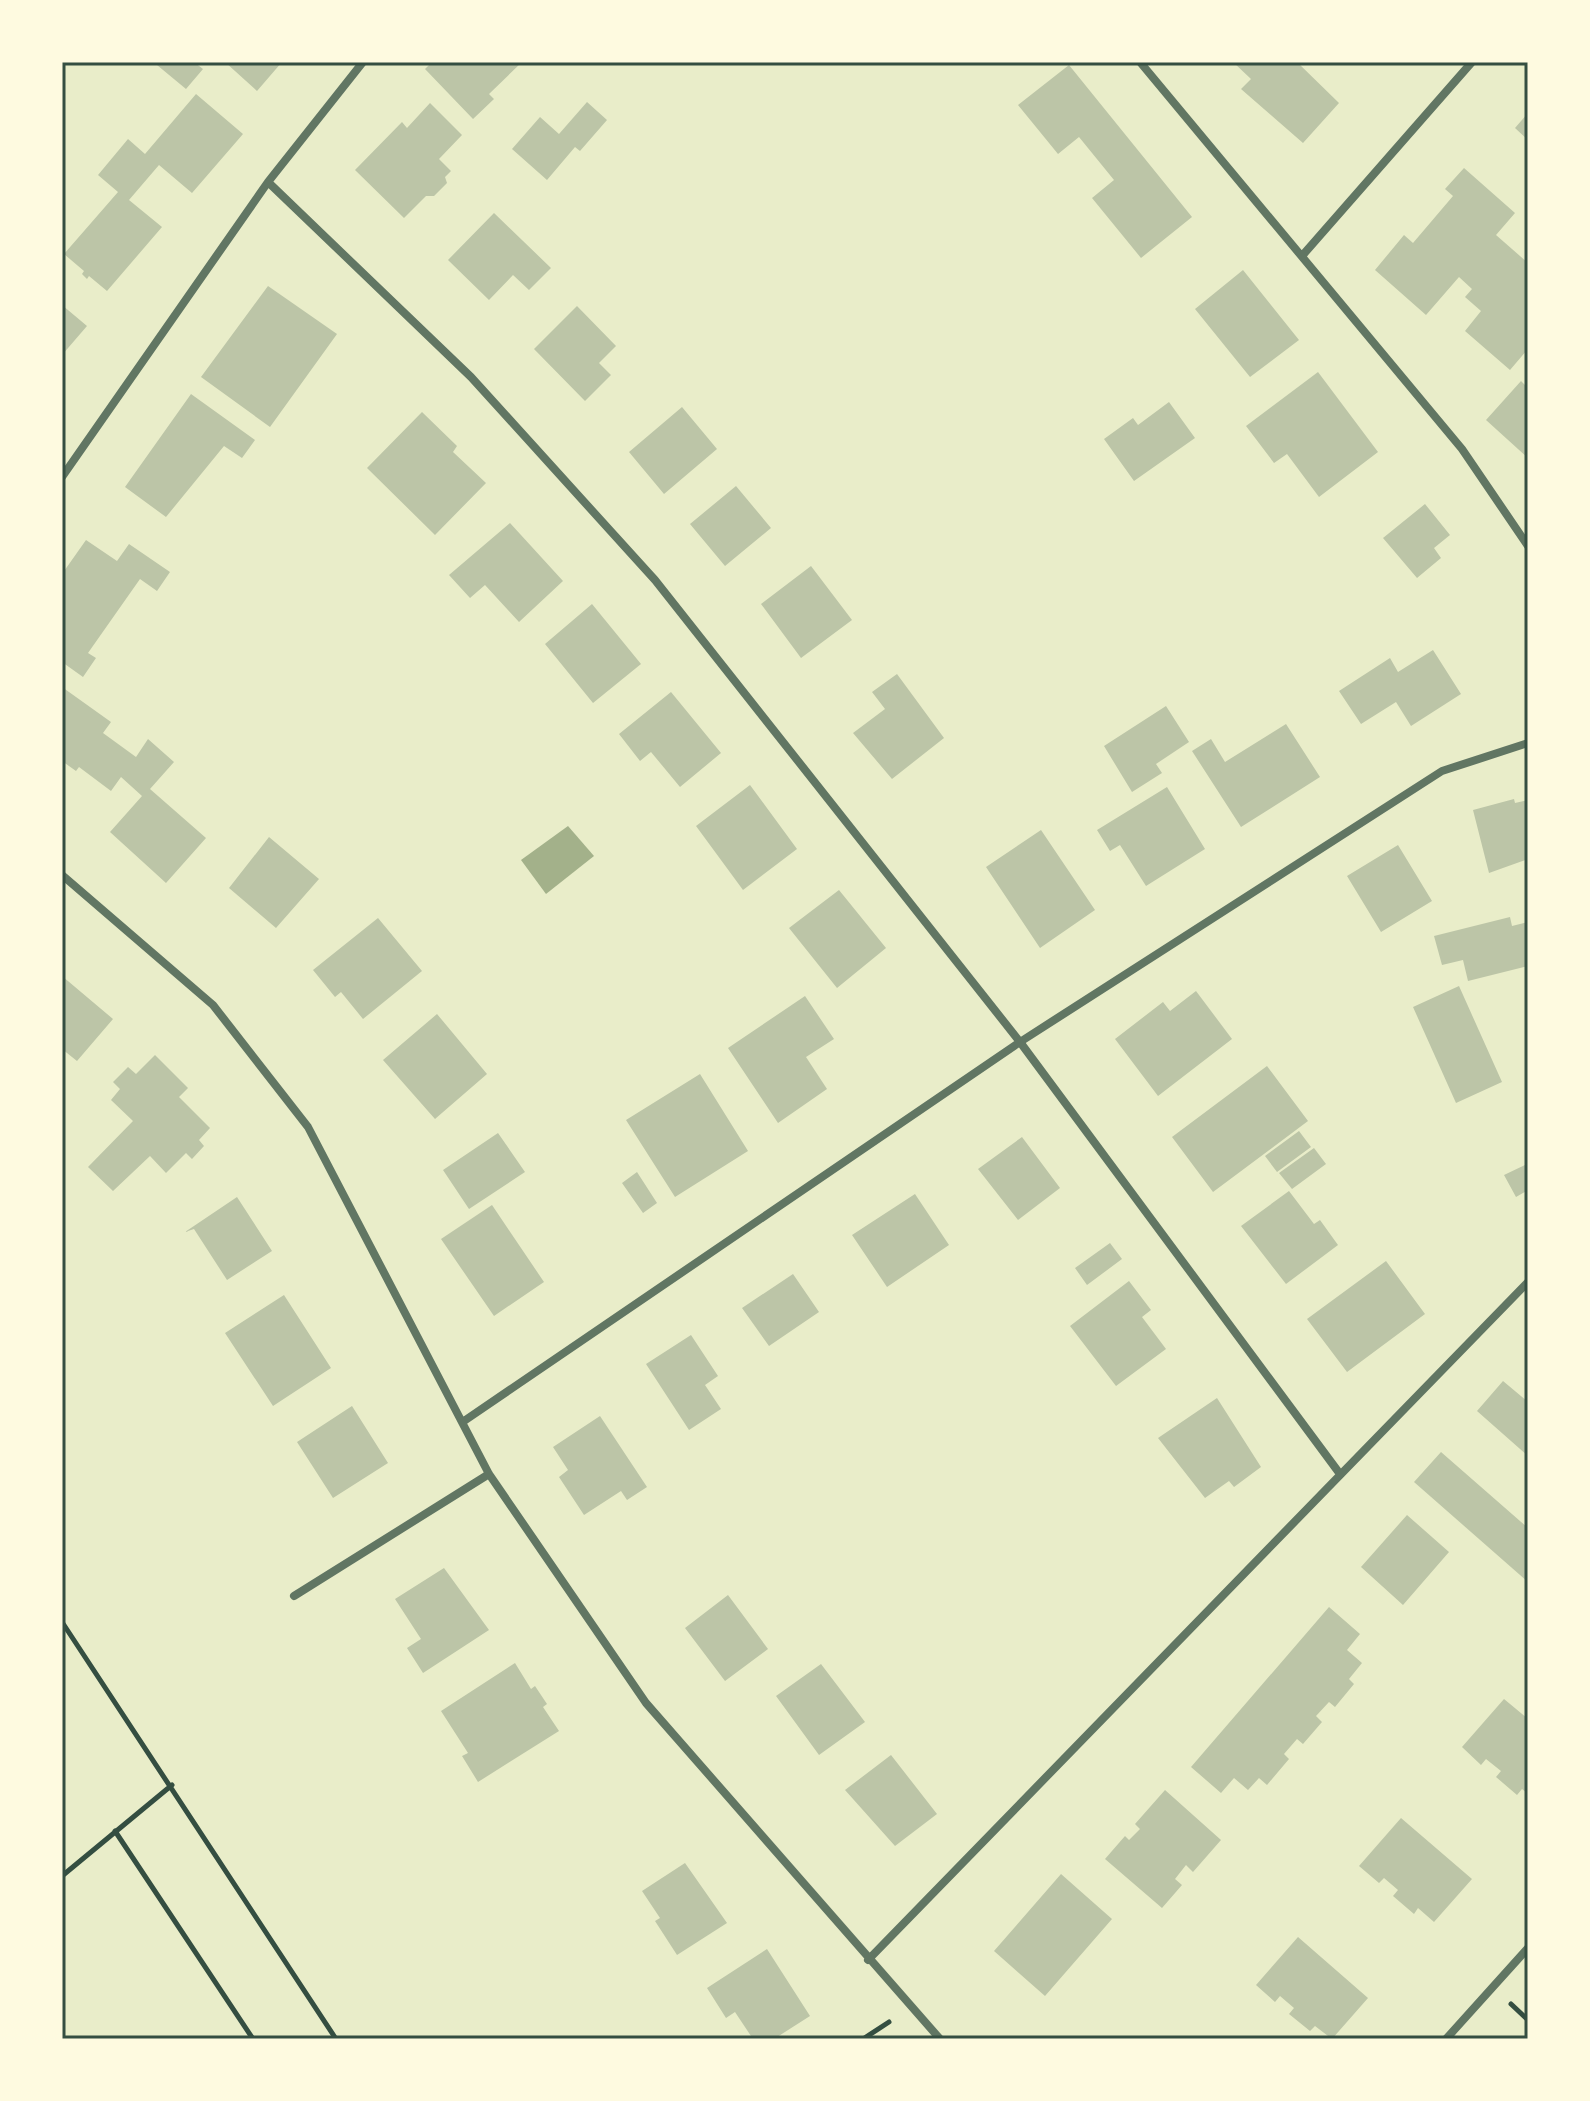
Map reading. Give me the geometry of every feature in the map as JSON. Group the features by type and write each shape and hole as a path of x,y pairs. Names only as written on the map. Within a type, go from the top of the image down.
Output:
{"street":[{"path":"62,477 268,182 363,62"},
{"path":"1140,62 1462,449 1528,546"},
{"path":"1302,256 1472,62"},
{"path":"268,182 471,377 655,580 1020,1042 1340,1474"},
{"path":"464,1421 1020,1042 1442,771 1528,743"},
{"path":"62,875 213,1005 308,1127 489,1474 646,1703 940,2039"},
{"path":"868,1960 1528,1282"},
{"path":"294,1596 489,1474"},
{"path":"1446,2039 1528,1948"}],"path":[{"path":"62,1622 172,1785 336,2039"},
{"path":"62,1876 172,1785"},
{"path":"115,1831 253,2039"}],"shaded area":[{"path":"568,826 594,856 546,894 521,860"}],"building":[{"path":"159,62 194,62 203,69 186,89 157,65"},
{"path":"225,62 282,62 257,91"},
{"path":"432,62 522,62 489,94 494,99 473,119 425,69"},
{"path":"1233,62 1297,62 1339,103 1303,143 1241,89 1251,79"},
{"path":"1069,65 1192,217 1141,258 1092,198 1114,180 1079,137 1058,154 1018,105"},
{"path":"196,94 243,134 192,193 159,165 129,200 162,227 107,291 89,276 87,279 82,274 84,271 64,254 118,192 98,175 128,139 145,154"},
{"path":"587,102 607,120 580,151 575,147 547,180 512,149 540,117 559,134"},
{"path":"430,103 462,135 439,159 451,171 445,177 447,183 434,196 426,196 404,218 355,170 402,122 407,128"},
{"path":"1528,113 1528,140 1515,128"},
{"path":"1464,168 1515,213 1496,235 1528,263 1528,349 1510,370 1465,331 1481,311 1465,297 1472,289 1459,277 1426,315 1375,270 1404,235 1413,243 1453,196 1445,189"},
{"path":"494,213 551,268 529,290 513,275 489,300 448,260"},
{"path":"1243,270 1299,340 1250,377 1195,309"},
{"path":"268,286 337,334 270,427 201,377"},
{"path":"62,305 87,326 62,355"},
{"path":"577,306 616,346 599,363 611,375 585,401 534,349"},
{"path":"1318,372 1378,452 1319,497 1287,454 1274,463 1246,426"},
{"path":"1521,381 1528,388 1528,458 1486,420"},
{"path":"191,394 255,440 242,458 224,446 166,517 125,487"},
{"path":"1169,402 1195,438 1134,481 1104,439 1133,418 1138,425"},
{"path":"682,407 717,449 664,494 629,452"},
{"path":"422,412 457,446 453,452 486,483 435,535 367,468"},
{"path":"736,486 771,528 725,566 690,524"},
{"path":"1425,504 1450,535 1434,548 1441,558 1417,578 1383,538"},
{"path":"510,523 563,581 519,622 485,585 470,598 449,575"},
{"path":"86,540 117,561 129,544 170,572 157,591 140,579 88,653 96,658 83,677 62,662 62,574"},
{"path":"811,566 852,620 801,658 761,604"},
{"path":"592,604 641,664 593,703 545,644"},
{"path":"1433,650 1461,694 1411,726 1396,702 1361,724 1339,691 1390,658 1398,672"},
{"path":"897,674 944,738 892,779 853,733 885,709 872,692"},
{"path":"62,687 111,722 103,733 136,757 148,739 174,762 150,789 206,838 166,883 110,832 142,796 121,777 111,791 79,767 76,771 62,761"},
{"path":"671,692 721,753 680,787 651,752 640,761 619,734"},
{"path":"1166,706 1189,742 1156,764 1162,773 1132,792 1104,746"},
{"path":"1286,724 1320,777 1241,827 1192,751 1211,739 1225,762"},
{"path":"750,785 797,849 743,890 696,826"},
{"path":"1167,787 1205,849 1146,886 1120,845 1110,851 1097,830"},
{"path":"1514,799 1515,803 1528,800 1528,859 1489,873 1473,810"},
{"path":"1041,830 1095,910 1040,948 986,867"},
{"path":"269,837 319,879 276,928 229,888"},
{"path":"1398,845 1432,901 1381,932 1347,876"},
{"path":"839,890 886,948 837,988 789,928"},
{"path":"1510,917 1512,926 1528,922 1528,966 1468,981 1463,960 1442,965 1434,936"},
{"path":"378,918 422,971 363,1019 341,992 335,997 313,970"},
{"path":"62,976 113,1019 77,1061 62,1049"},
{"path":"1459,986 1502,1082 1456,1103 1413,1007"},
{"path":"1196,991 1232,1039 1158,1096 1115,1039 1163,1002 1170,1011"},
{"path":"805,996 834,1039 806,1057 827,1089 778,1123 728,1048"},
{"path":"437,1014 487,1074 435,1119 383,1060"},
{"path":"155,1055 188,1088 179,1097 210,1128 199,1140 204,1146 192,1159 186,1153 166,1173 150,1156 113,1191 88,1167 133,1121 111,1100 120,1089 113,1082 128,1067 136,1074"},
{"path":"1267,1066 1308,1121 1213,1192 1172,1137"},
{"path":"700,1074 748,1151 675,1197 626,1120"},
{"path":"1299,1131 1311,1147 1277,1172 1265,1156"},
{"path":"498,1133 525,1172 469,1209 443,1170"},
{"path":"1022,1137 1060,1188 1018,1220 978,1169"},
{"path":"1314,1148 1326,1164 1292,1189 1279,1173"},
{"path":"1525,1165 1528,1190 1516,1197 1504,1175"},
{"path":"637,1172 657,1203 643,1213 622,1183"},
{"path":"1289,1191 1314,1224 1320,1220 1338,1245 1286,1284 1241,1226"},
{"path":"915,1194 949,1245 887,1287 852,1235"},
{"path":"237,1197 272,1251 227,1280 194,1229 185,1232"},
{"path":"492,1205 544,1282 494,1316 441,1239"},
{"path":"1110,1243 1122,1259 1087,1285 1075,1268"},
{"path":"1386,1261 1425,1314 1347,1372 1307,1319"},
{"path":"793,1274 819,1312 769,1346 742,1308"},
{"path":"1129,1281 1151,1310 1142,1317 1166,1349 1116,1386 1070,1326"},
{"path":"284,1295 331,1368 273,1406 225,1333"},
{"path":"691,1335 718,1376 705,1385 721,1409 689,1430 646,1364"},
{"path":"1503,1381 1528,1402 1528,1456 1477,1411"},
{"path":"1217,1398 1261,1467 1234,1487 1229,1481 1205,1498 1158,1438"},
{"path":"352,1406 388,1463 333,1498 297,1442"},
{"path":"600,1416 647,1487 627,1500 621,1491 584,1515 559,1477 568,1470 553,1447"},
{"path":"1441,1452 1528,1528 1528,1582 1414,1482"},
{"path":"1407,1515 1449,1552 1403,1605 1361,1567"},
{"path":"444,1568 489,1630 423,1673 407,1648 421,1639 395,1599"},
{"path":"728,1595 768,1649 725,1681 685,1628"},
{"path":"1329,1607 1360,1634 1347,1650 1362,1663 1349,1679 1354,1684 1335,1707 1329,1702 1316,1716 1322,1722 1303,1744 1297,1739 1284,1754 1289,1759 1267,1785 1259,1778 1248,1790 1234,1778 1221,1793 1191,1767"},
{"path":"515,1663 531,1689 535,1686 547,1704 543,1707 559,1731 478,1782 462,1756 468,1753 441,1711"},
{"path":"821,1664 865,1722 819,1755 776,1696"},
{"path":"1504,1699 1528,1719 1528,1794 1522,1789 1517,1795 1496,1777 1501,1771 1486,1759 1481,1765 1462,1747"},
{"path":"891,1755 937,1814 895,1846 845,1790"},
{"path":"1165,1790 1221,1840 1193,1872 1186,1865 1175,1879 1182,1885 1162,1908 1105,1859 1125,1836 1129,1840 1140,1829 1135,1824"},
{"path":"1401,1818 1472,1879 1434,1922 1418,1908 1414,1914 1393,1896 1398,1890 1384,1878 1379,1883 1359,1866"},
{"path":"685,1863 727,1923 677,1955 655,1921 660,1918 642,1891"},
{"path":"1061,1874 1112,1919 1045,1996 994,1951"},
{"path":"1298,1937 1368,1998 1332,2039 1315,2026 1310,2031 1289,2014 1294,2008 1280,1996 1275,2002 1256,1985"},
{"path":"767,1949 810,2016 774,2039 753,2039 735,2012 726,2018 707,1988"}]}
